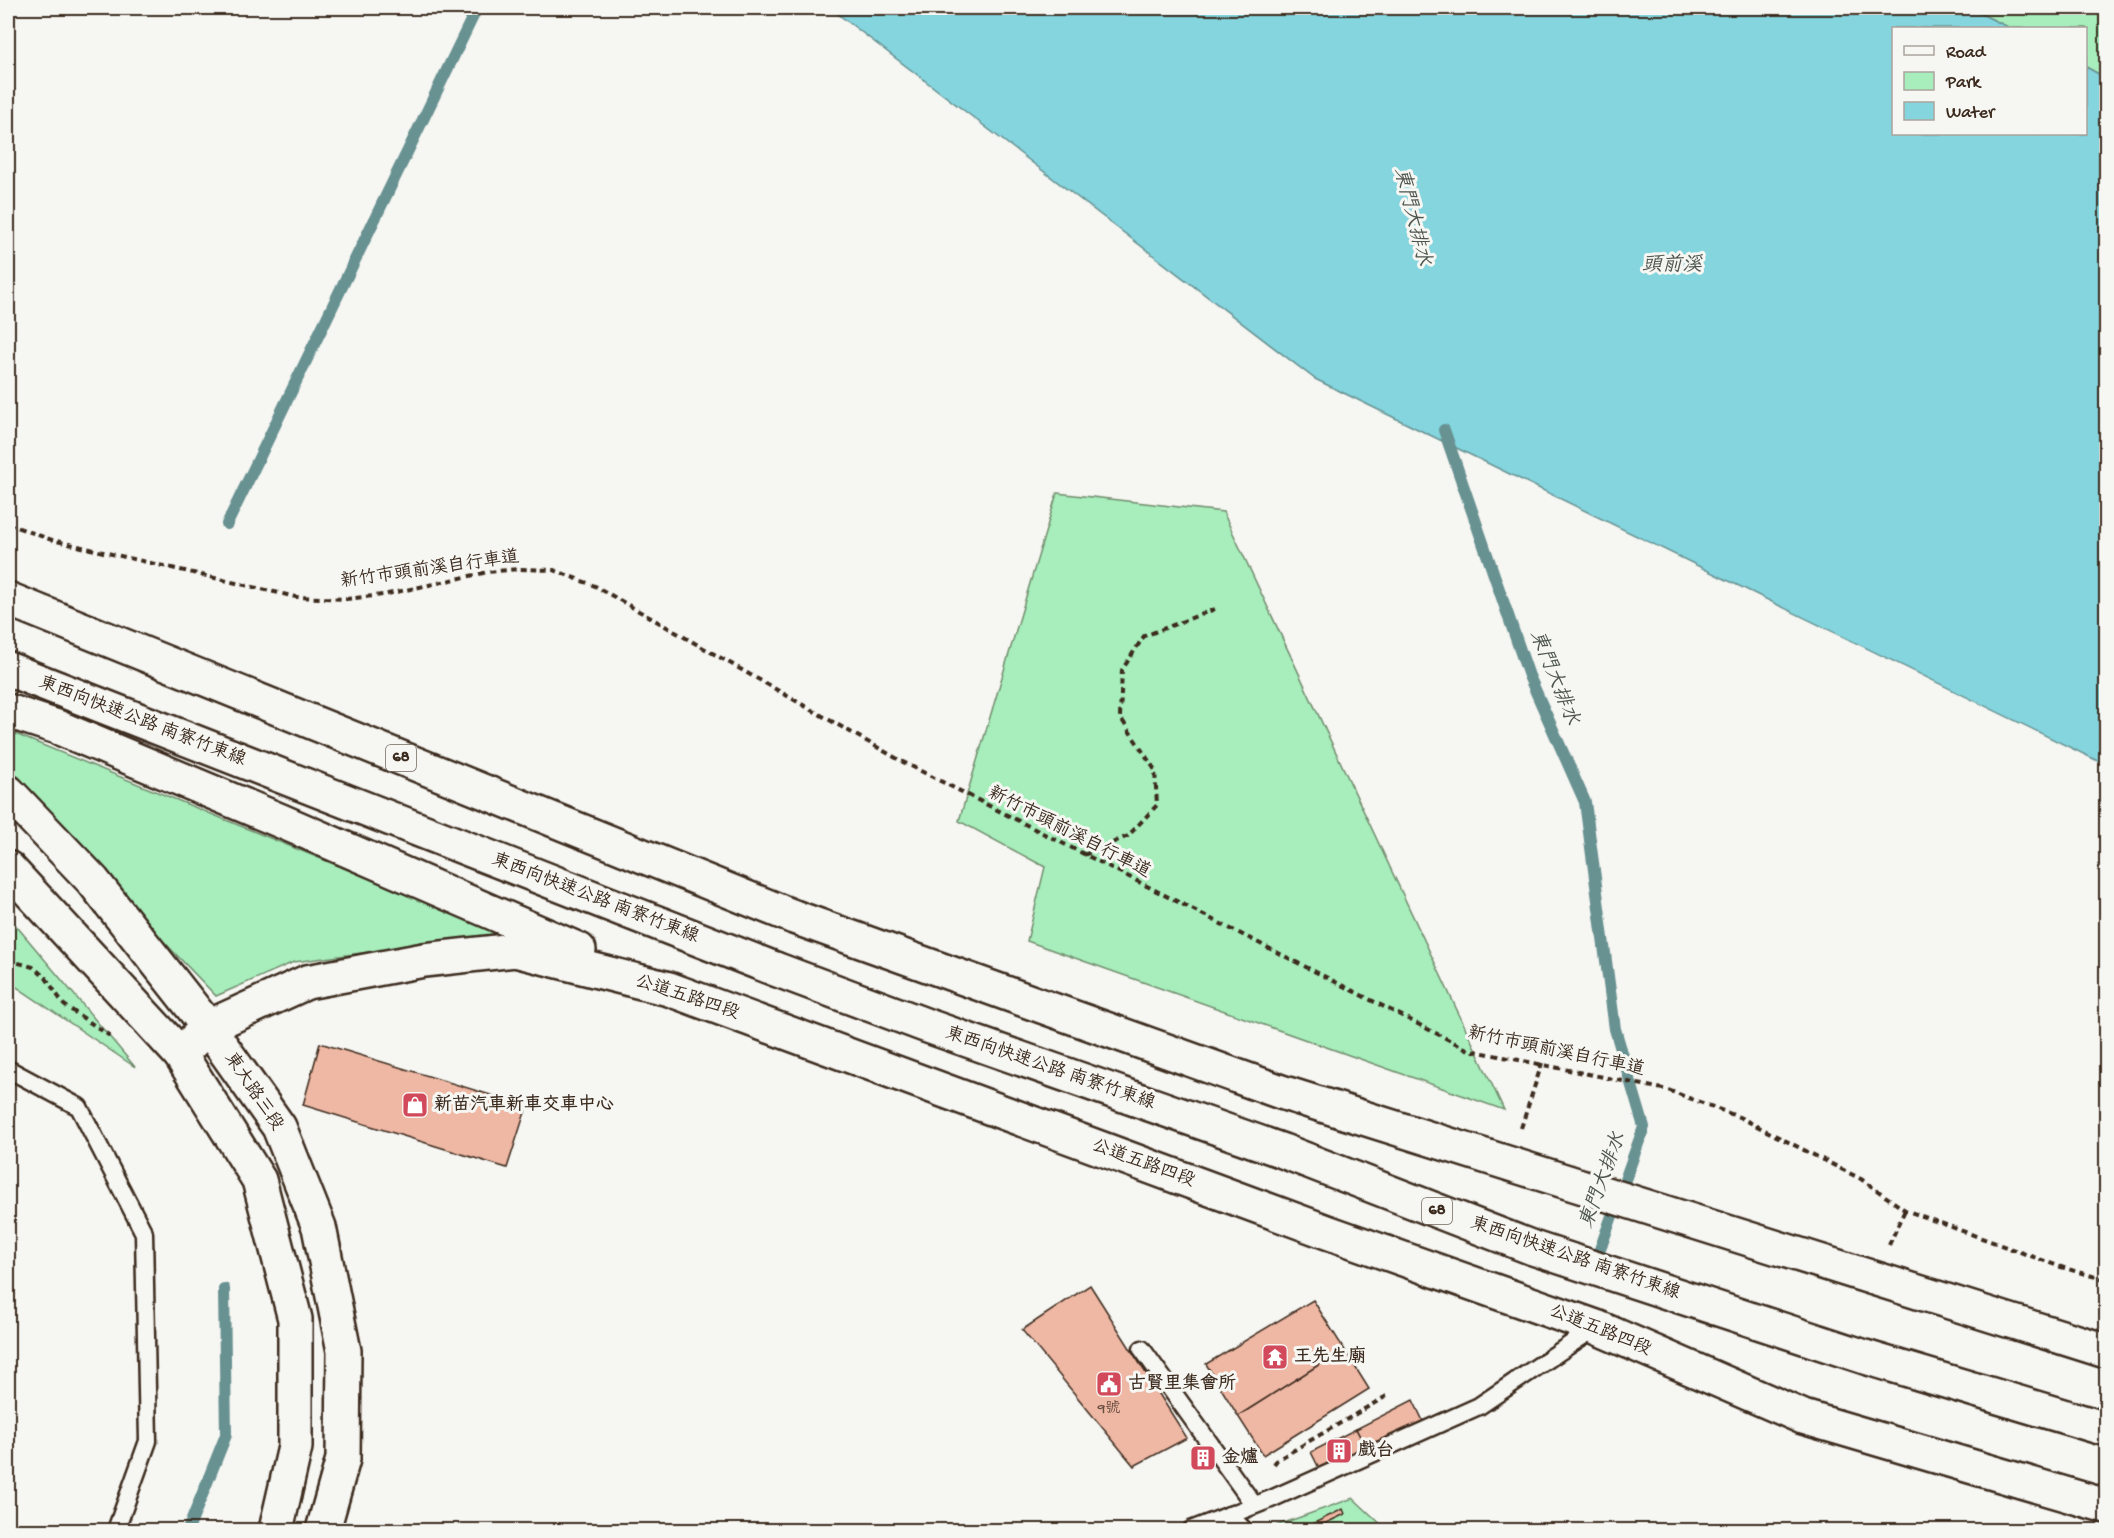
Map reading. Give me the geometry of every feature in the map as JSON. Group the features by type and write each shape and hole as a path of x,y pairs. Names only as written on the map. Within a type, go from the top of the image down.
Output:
{"main road":[{"name":"68","path":"8,598 794,917 1281,1092 2106,1351"},
{"name":"東西向快速公路 南寮竹東線","path":"8,669 775,969 925,1025 1283,1151 1533,1248 1865,1357 2106,1429"},
{"path":"8,711 57,727 249,807 669,989"},
{"name":"東大路三段","path":"8,792 93,881 208,1027 279,1127 319,1227 344,1351 343,1458 323,1530"},
{"path":"8,868 180,1054 259,1180 294,1319 295,1448 276,1530"},
{"name":"公道五路四段","path":"180,1054 208,1027 307,982 424,960 515,951 669,989 1315,1228 1596,1327 1803,1417 2106,1506"}],"lane":[{"path":"8,1069 79,1107 144,1233 148,1441 116,1530"},
{"path":"1191,1530 1254,1505 1479,1406 1596,1327"},
{"path":"1142,1350 1254,1505"},
{"path":"1229,1515 1244,1530"}],"path":[{"name":"新竹市頭前溪自行車道","path":"8,524 52,540 297,597 374,596 489,572 554,570 595,586 903,762 1469,1050 1668,1090 1739,1117 1861,1179 1905,1210 2061,1267 2106,1280"},
{"path":"1083,855 1128,836 1157,805 1155,770 1120,717 1122,670 1144,636 1215,609"},
{"path":"8,960 33,967 46,978 64,1005 119,1042"},
{"path":"1254,1505 1277,1460 1390,1394"}],"green space":[{"path":"1969,8 2106,8 2106,78 2087,68 2087,27 2008,27"},
{"path":"1057,493 1223,512 1504,1110 1027,941 1045,867 959,821"},
{"path":"8,731 505,934 294,962 216,996 8,779"},
{"path":"8,916 135,1067 8,981"},
{"path":"1353,1498 1387,1530 1273,1530 1270,1528"}],"water":[{"name":"頭前溪","path":"830,8 1969,8 2008,27 1892,27 1892,135 2087,135 2087,68 2106,78 2106,765 1315,379"}],"building":[{"name":"新苗汽車新車交車中心","path":"320,1043 527,1106 507,1168 303,1105"},
{"name":"古賢里集會所","path":"1090,1285 1187,1438 1134,1466 1022,1330"},
{"name":"王先生廟","path":"1313,1300 1344,1349 1238,1416 1206,1364"},
{"path":"1344,1349 1369,1389 1263,1455 1238,1416"},
{"path":"1413,1400 1424,1423 1367,1450 1356,1429"},
{"name":"戲台","path":"1356,1429 1367,1450 1322,1474 1311,1452"},
{"path":"1343,1509 1345,1514 1311,1530 1308,1526"}],"waterway":[{"path":"227,524 477,8"},
{"name":"東門大排水","path":"1444,430 1529,676 1585,802 1615,1029 1644,1127 1594,1266"},
{"path":"188,1530 226,1435 224,1289"}],"place":[{"name":"新苗汽車新車交車中心","path":"415,1105"},
{"name":"王先生廟","path":"1275,1357"},
{"name":"古賢里集會所","path":"1109,1384"},
{"name":"戲台","path":"1339,1451"},
{"name":"金爐","path":"1203,1458"}]}
